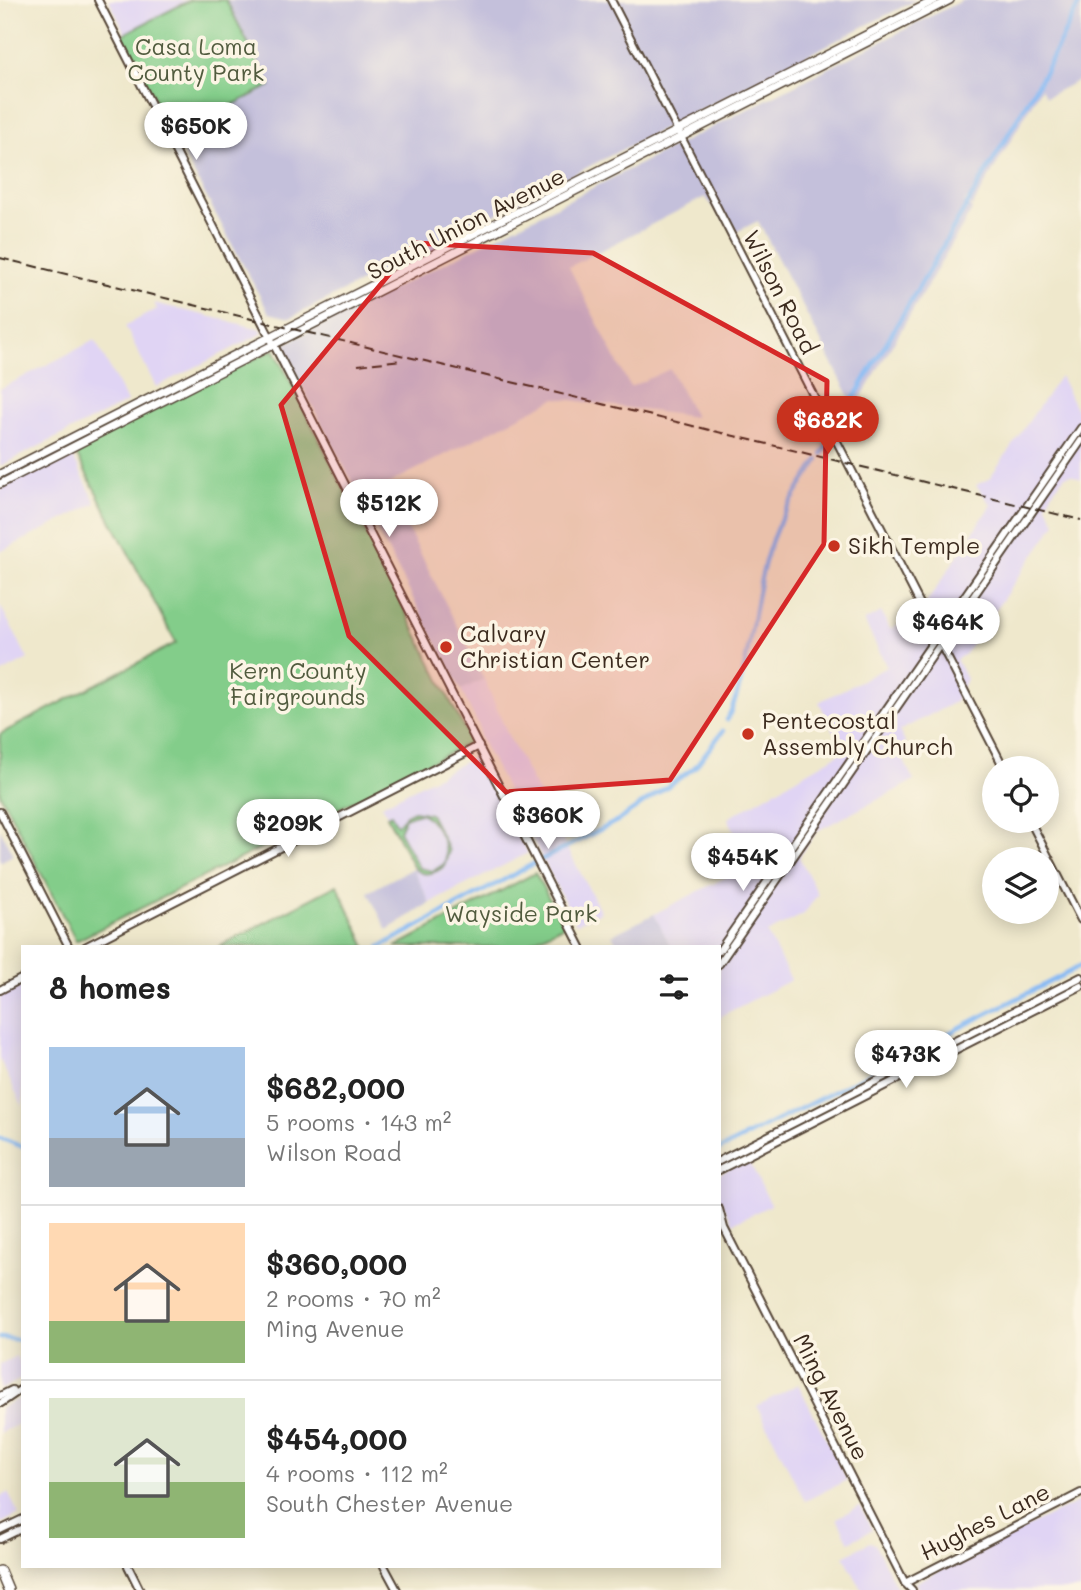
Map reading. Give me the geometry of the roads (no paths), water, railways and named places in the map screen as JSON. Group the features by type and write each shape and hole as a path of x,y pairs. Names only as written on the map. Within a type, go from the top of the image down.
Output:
{"highway":[{"path":"0,1571 8,1590"}],"main road":[{"name":"South Union Avenue","path":"783,81 950,0"},
{"name":"South Union Avenue","path":"0,474 272,340 335,313 932,1"},
{"path":"897,27 932,1"},
{"path":"853,49 855,44 879,32 881,27"},
{"name":"South Union Avenue","path":"0,484 367,288 480,231 523,214 552,195 679,134"},
{"path":"459,249 480,231"},
{"path":"418,270 447,247"},
{"path":"377,291 409,267"},
{"path":"335,313 338,307 367,292 367,288"}],"street":[{"path":"98,0 580,945"},
{"name":"Wilson Road","path":"611,0 997,756"},
{"path":"721,948 1081,428"},
{"path":"721,961 1081,441"},
{"path":"89,945 479,746"},
{"path":"0,812 68,945"},
{"path":"1036,833 1081,920"},
{"path":"721,1160 1081,978"},
{"path":"0,990 21,979"},
{"path":"721,1169 1081,986"},
{"name":"Ming Avenue","path":"722,1226 905,1586 912,1590"},
{"path":"0,1401 21,1389"},
{"name":"Hughes Lane","path":"905,1586 1081,1493"},
{"path":"0,1530 21,1520"},
{"path":"0,1539 21,1529"},
{"path":"129,1568 141,1590"},
{"path":"385,1568 397,1590"}],"waterway":[{"path":"836,429 1047,68 1081,0"},
{"path":"822,454 830,440"},
{"path":"727,720 743,674 761,577 776,530 818,460"},
{"path":"541,860 619,820 694,768 723,731"},
{"path":"384,945 535,863"},
{"path":"721,1149 1081,966"},
{"path":"0,1138 21,1146"},
{"path":"0,1338 21,1340"}],"railway":[{"path":"0,258 1081,520"},
{"path":"358,365 402,360"}],"place":[{"name":"Sikh Temple","path":"834,546"},
{"name":"Calvary Christian Center","path":"446,647"},
{"name":"Pentecostal Assembly Church","path":"748,734"}],"park label":[{"name":"Casa Loma County Park","path":"196,60"},
{"name":"Kern County Fairgrounds","path":"298,684"},
{"name":"Wayside Park","path":"521,914"}]}
